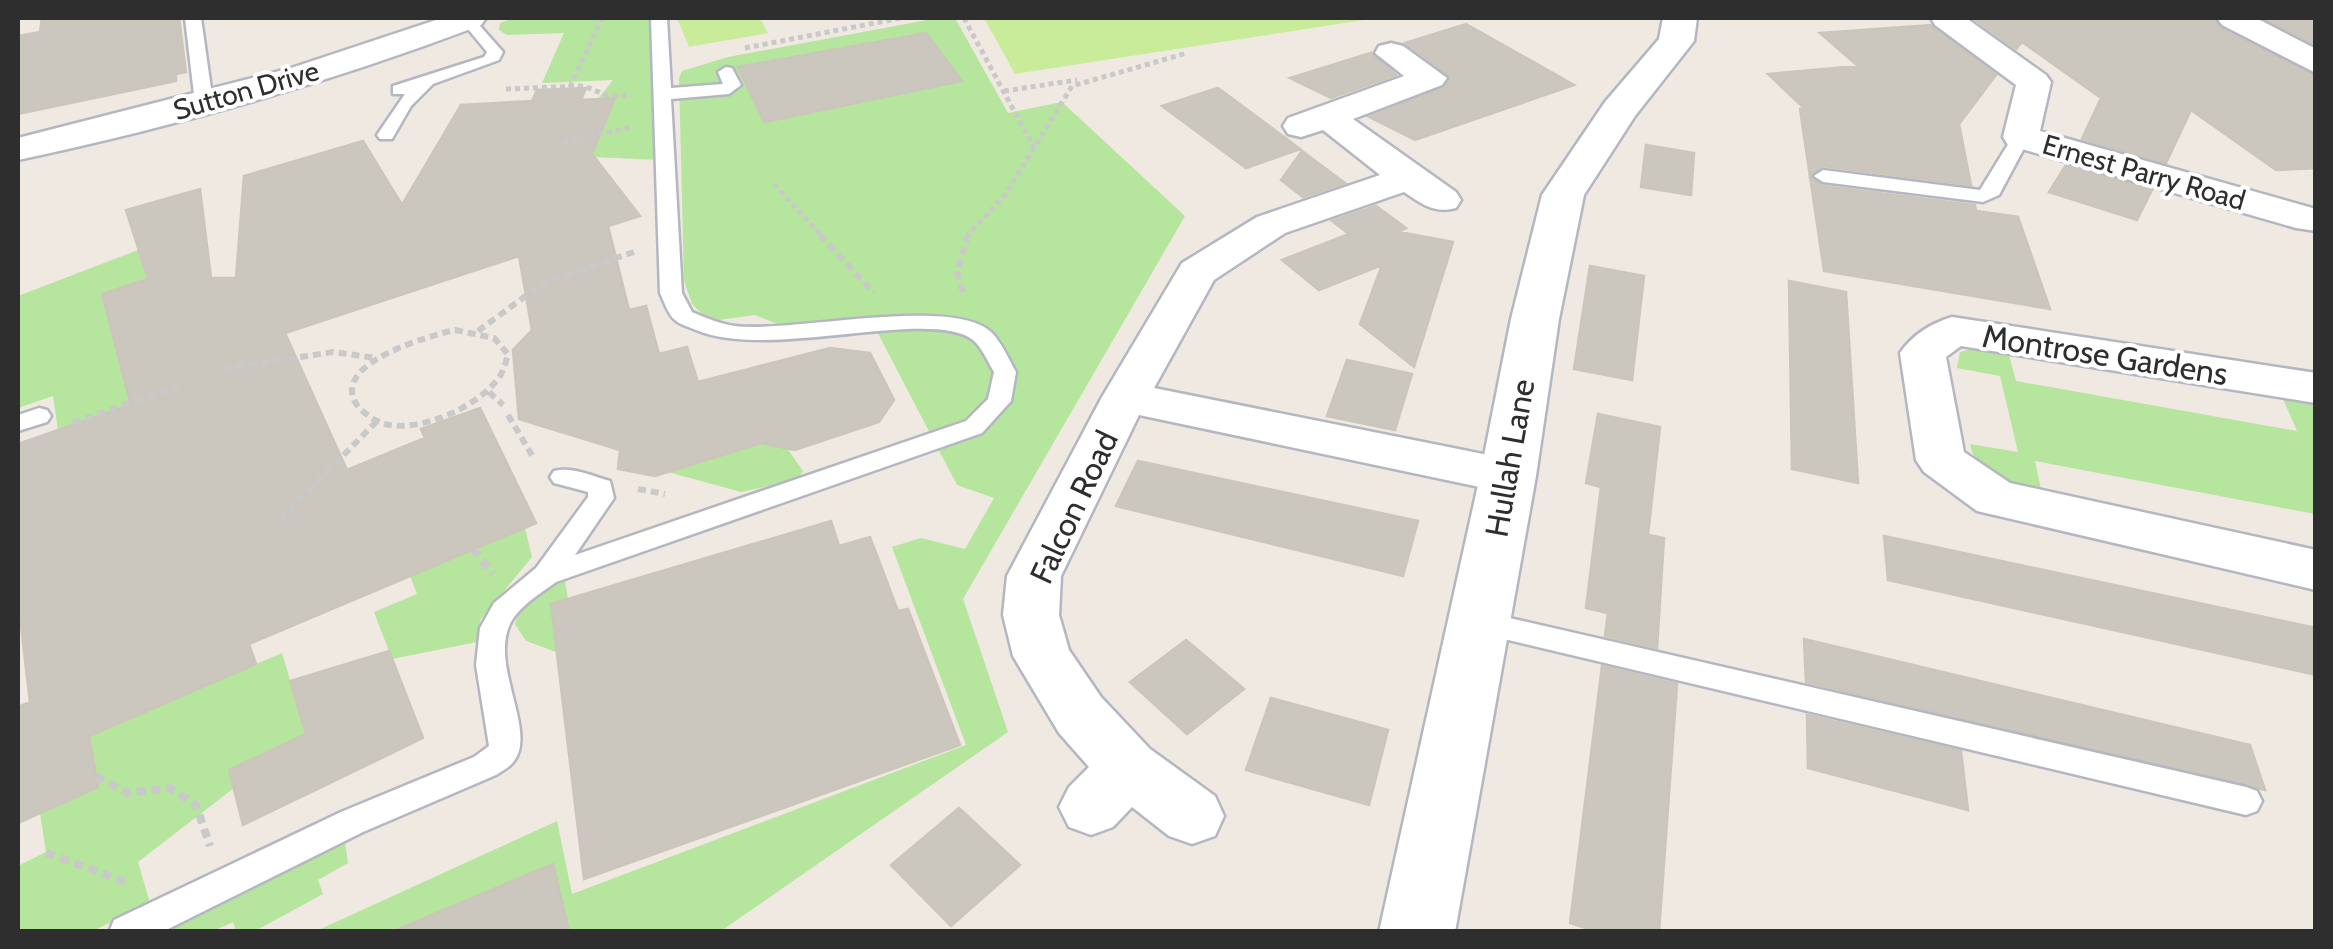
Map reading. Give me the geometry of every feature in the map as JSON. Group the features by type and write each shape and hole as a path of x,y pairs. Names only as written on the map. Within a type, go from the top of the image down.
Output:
{"street":[{"name":"Sutton Drive","path":"18,148 204,104 346,61 468,18"},
{"name":"Hullah Lane","path":"1417,932 1508,476 1535,319 1564,195 1619,110 1676,42 1680,18"},
{"name":"Ernest Parry Road","path":"1946,18 2034,82 2021,136 2314,230"},
{"path":"2233,18 2316,64"},
{"name":"Falcon Road","path":"1192,816 1109,788 1080,715 1042,656 1031,616 1034,576 1125,398 1197,272 1271,225 1425,189 1314,122 1430,78 1391,53"},
{"name":"Montrose Gardens","path":"2316,388 1952,331 1923,353 1942,460 1995,498 2316,570"},
{"name":"Falcon Road","path":"1125,398 1508,476"}],"lane":[{"path":"193,18 204,104"},
{"path":"398,90 491,60 495,52 468,18"},
{"path":"546,575 974,427 999,401 1004,372 983,336 958,324 926,321 769,335 710,328 683,316 671,293 659,18"},
{"path":"662,107 729,89 732,84 726,72"},
{"path":"386,136 404,103 440,78"},
{"path":"1823,176 1983,196 1992,191 2021,136"},
{"path":"126,932 352,822 484,766 503,753 506,739 488,649 492,630 500,610 546,575 602,498 601,487 564,477"},
{"path":"1479,622 2246,801"}],"path":[{"path":"570,86 602,18"},
{"path":"660,64 901,18"},
{"path":"964,18 1034,148"},
{"path":"1004,91 1088,79 1187,53"},
{"path":"983,336 960,286 958,255 965,238 1005,194 1064,95 1072,86 1088,79"},
{"path":"501,83 513,90 593,87 662,107"},
{"path":"563,142 662,107"},
{"path":"774,184 864,280 881,302 888,326"},
{"path":"477,332 546,281 668,243"},
{"path":"477,332 495,338 506,348 509,361 503,376 489,392 442,417 414,422 378,420 356,408 352,395 356,380 377,358 407,341 431,334 477,332"},
{"path":"223,370 332,352 377,358"},
{"path":"72,423 180,385"},
{"path":"489,392 503,405"},
{"path":"508,414 536,463 546,472 564,477"},
{"path":"280,520 378,420"},
{"path":"96,776 127,792 170,788 196,805 222,885"},
{"path":"46,852 185,903"}],"green space":[{"path":"513,18 653,18 658,160 594,157 570,127 604,125 615,99 598,99 613,80 542,83 564,33 507,35 499,30 500,23"},
{"path":"677,18 760,18 768,33 689,47"},
{"path":"955,18 1008,113 1062,102 1185,216 963,599 1008,732 721,931 314,932 557,821 572,894 966,745 892,547 921,538 965,549 994,498 957,485 871,320 782,326 755,315 719,320 701,313 692,304 684,280 679,78 682,71 728,57"},
{"path":"984,18 1377,18 1015,74"},
{"path":"138,250 147,279 102,294 126,385 190,419 58,431 53,396 18,408 18,296"},
{"path":"1973,349 2009,355 2016,381 2297,431 2283,399 2315,405 2315,514 2035,461 2042,494 2008,484 1980,465 1970,444 2018,452 2000,376 1957,368 1960,352"},
{"path":"761,443 787,448 803,471 792,487 773,485 741,492 668,472"},
{"path":"525,528 532,557 480,620 477,642 392,659 374,612 417,594 410,576"},
{"path":"565,581 568,599 551,605 556,652 526,641 515,624 534,596"},
{"path":"282,653 306,734 229,769 234,788 138,862 150,903 93,931 18,931 18,866 46,852 40,813 98,787 89,736"},
{"path":"344,837 348,863 318,880 323,894 255,931 236,931 233,922 213,931 162,932"}],"building":[{"path":"42,18 179,18 186,72 176,74 176,81 18,114 18,36 40,32"},
{"path":"1988,18 2213,18 2220,28 2316,76 2316,168 2276,170 2191,110 2166,163 2082,139 2101,98 2022,42 2016,49 1977,21 1992,20"},
{"path":"2263,18 2316,18 2316,45"},
{"path":"1466,24 1574,85 1415,140 1369,117 1445,87 1449,75 1405,43"},
{"path":"1931,25 1996,75 1959,124 1971,185 1823,166 1810,177 1800,109 1805,109 1768,74 1858,66 1820,33"},
{"path":"926,33 962,81 764,122 738,67"},
{"path":"1371,53 1396,75 1331,98 1290,78"},
{"path":"586,88 581,100 615,98 592,154 640,216 608,226 629,310 646,306 659,354 687,347 698,382 830,348 870,353 894,400 879,422 795,450 761,443 655,476 618,469 620,450 519,419 513,350 532,330 519,256 285,333 347,470 425,438 421,429 480,408 536,523 249,644 256,664 89,736 98,787 18,823 18,707 30,702 18,600 18,444 131,405 102,294 148,279 126,210 200,189 211,278 236,278 244,176 363,141 402,205 461,105 532,101 537,90"},
{"path":"1218,88 1300,149 1246,168 1162,106"},
{"path":"1646,145 1694,153 1691,195 1641,187"},
{"path":"1302,151 1345,183 1303,197 1281,180"},
{"path":"2066,165 2152,190 2137,220 2049,192"},
{"path":"1810,177 1823,186 1975,205 1976,211 2018,217 2050,309 1824,271"},
{"path":"1376,206 1406,228 1399,232 1453,242 1414,367 1360,324 1382,265 1319,290 1282,260 1349,234 1332,221"},
{"path":"1590,266 1644,276 1632,380 1574,369"},
{"path":"1789,281 1846,292 1858,483 1792,469"},
{"path":"1347,360 1412,374 1395,430 1327,416"},
{"path":"1598,414 1660,427 1648,535 1664,538 1657,648 1605,636 1608,613 1586,608 1601,487 1586,483"},
{"path":"1138,461 1418,521 1403,576 1116,506"},
{"path":"831,521 839,546 870,537 898,611 908,609 960,745 584,879 551,604"},
{"path":"1884,536 2316,628 2316,675 1888,580"},
{"path":"1804,639 2250,745 2265,790 1806,682"},
{"path":"1186,640 1244,689 1187,734 1130,682"},
{"path":"389,651 423,738 243,825 229,770 306,734 290,681"},
{"path":"1602,666 1677,684 1659,932 1599,932 1570,923"},
{"path":"1271,698 1388,730 1369,805 1246,770"},
{"path":"1807,715 1961,751 1968,810 1808,768"},
{"path":"959,808 1020,865 951,926 891,865"},
{"path":"553,864 569,931 394,931"}]}
